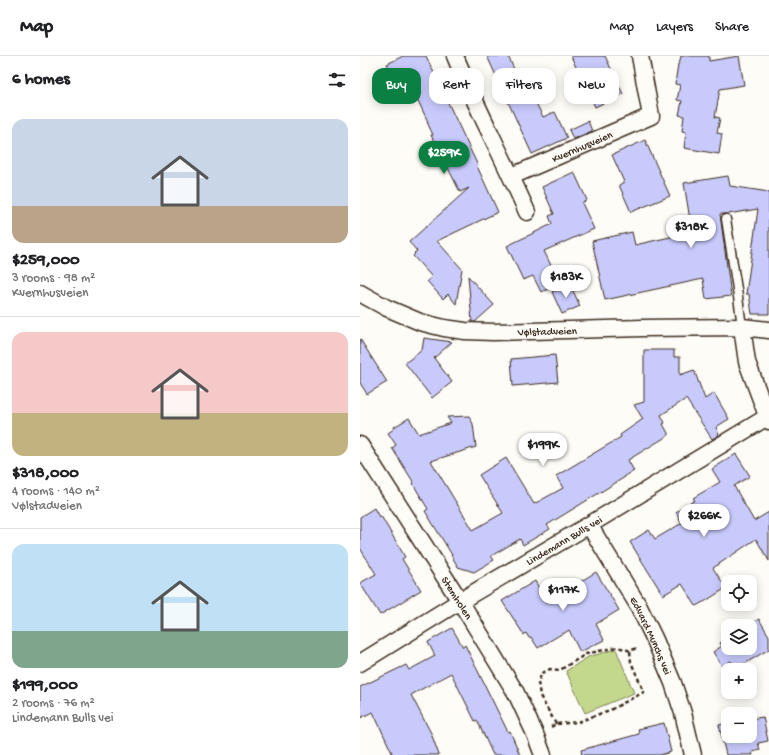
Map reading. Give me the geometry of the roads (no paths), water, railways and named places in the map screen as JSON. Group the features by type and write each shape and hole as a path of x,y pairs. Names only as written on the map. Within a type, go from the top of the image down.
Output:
{"street":[{"path":"455,56 467,85 512,176 527,212"},
{"name":"Kvernhusveien","path":"512,176 651,116 640,56"},
{"name":"Vølstadveien","path":"360,293 387,308 420,322 465,331 493,332 742,327 769,330"},
{"path":"742,327 746,362 768,419"},
{"name":"Lindemann Bulls vei","path":"360,663 460,601 768,419"},
{"name":"Stemholen","path":"360,445 460,601 516,693 536,734 543,755"},
{"name":"Edvard Munchs vei","path":"589,525 638,604 655,640 676,690 693,755"}],"lane":[{"path":"726,219 738,289 742,327"}]}
